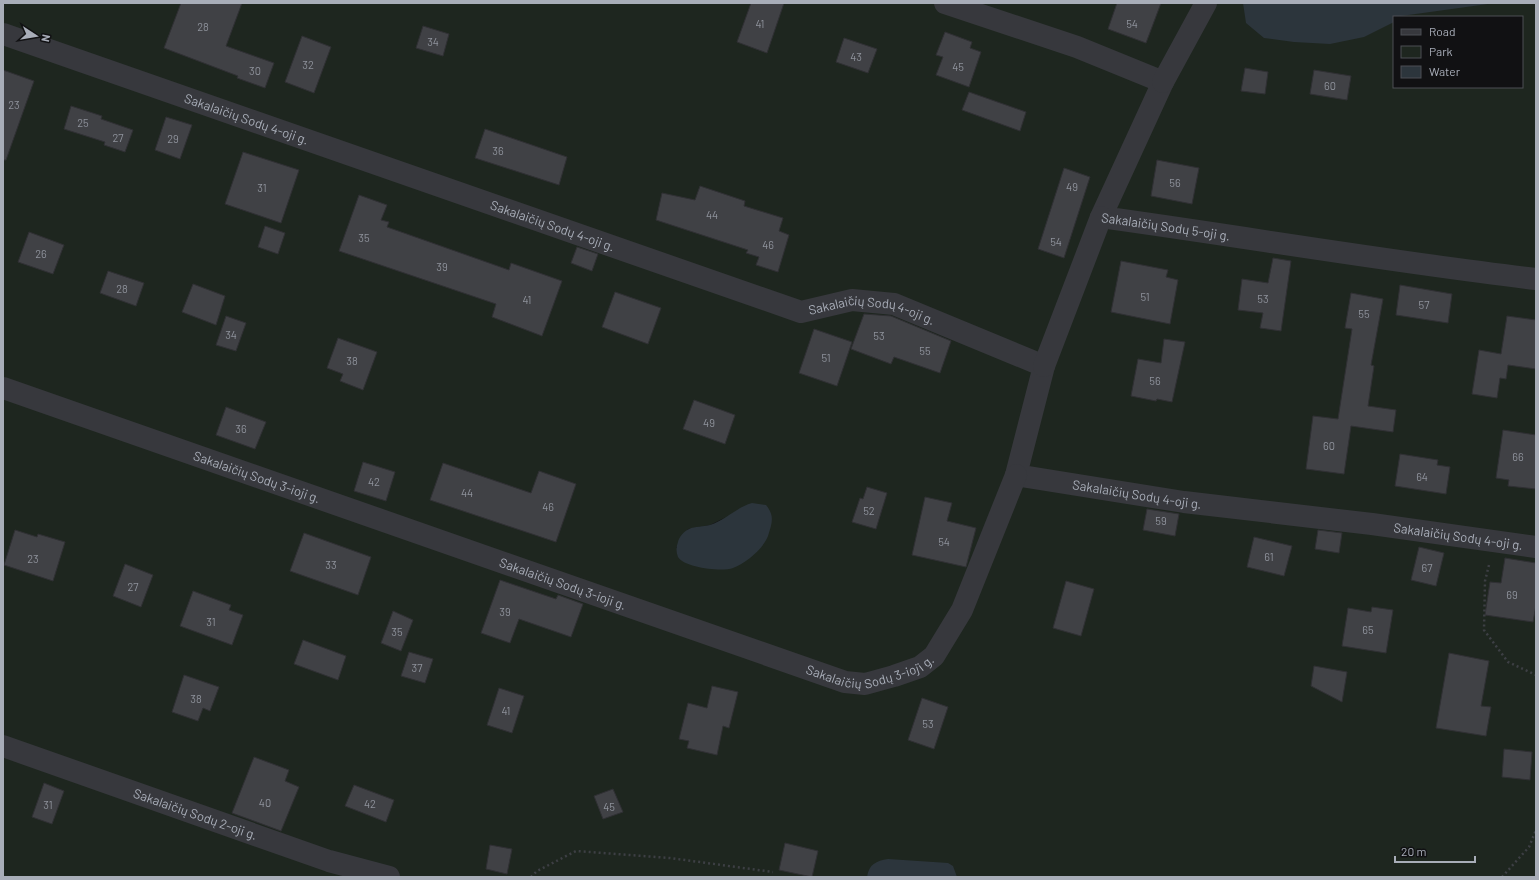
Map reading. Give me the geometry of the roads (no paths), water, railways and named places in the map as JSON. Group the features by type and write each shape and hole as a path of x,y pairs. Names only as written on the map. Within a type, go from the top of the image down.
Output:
{"street":[{"path":"945,3 1077,47 1163,82"},
{"name":"Sakalaičių Sodų 5-oji g.","path":"1206,3 1163,82 1101,217 1455,269 1536,279"},
{"name":"Sakalaičių Sodų 4-oji g.","path":"3,34 801,312 852,300 894,304 1044,366"},
{"path":"1016,475 1044,366 1101,217"},
{"name":"Sakalaičių Sodų 3-ioji g.","path":"3,388 845,682 865,684 920,667 934,656 962,610 1016,475"},
{"name":"Sakalaičių Sodų 4-oji g.","path":"1016,475 1184,502 1364,523 1536,548"},
{"name":"Sakalaičių Sodų 2-oji g.","path":"3,746 329,861 389,877"}],"water":[{"path":"1243,3 1495,3 1393,16 1393,22 1364,37 1330,44 1294,42 1264,38 1246,23"},
{"path":"752,503 766,505 771,513 772,520 766,541 758,551 748,559 738,566 721,570 688,564 678,557 676,550 677,544 685,531 691,528 716,523 741,507"},
{"path":"888,859 948,863 953,866 957,877 867,877 871,866"}]}
